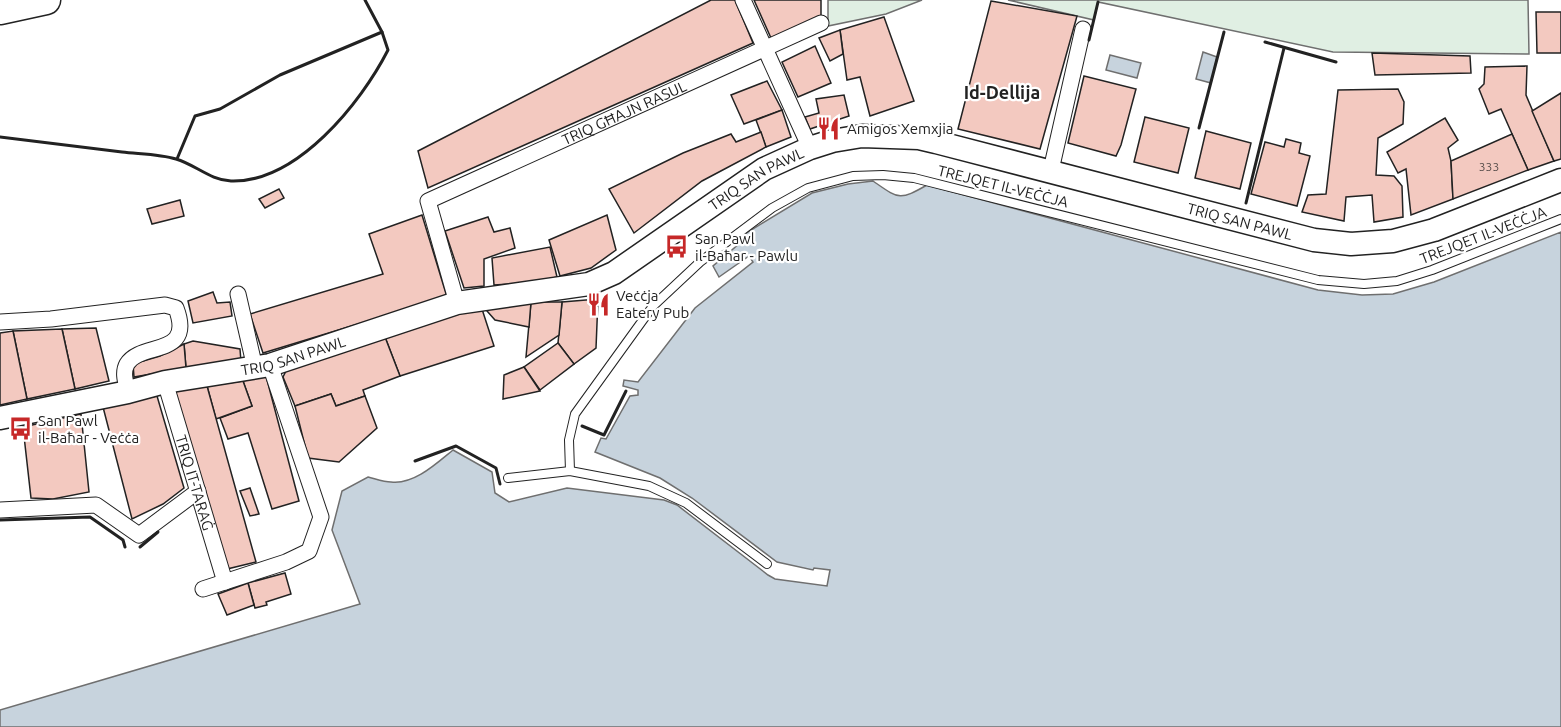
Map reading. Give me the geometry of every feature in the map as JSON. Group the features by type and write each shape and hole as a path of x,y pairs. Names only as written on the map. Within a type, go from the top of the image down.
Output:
{"highway":[{"path":"2,11 46,0"}],"street":[{"path":"743,0 810,148"},
{"name":"TRIQ GĦAJN RASUL","path":"457,303 428,201 765,46 821,23"},
{"path":"1051,170 1083,29"},
{"name":"TRIQ SAN PAWL","path":"0,418 128,392 165,382 262,366 457,303 588,284 614,273 764,169 810,148 832,141 862,136 919,138 1051,170 1314,240 1351,244 1393,241 1434,230 1561,180"},
{"path":"203,589 286,562 309,550 321,517 262,366 238,294"},
{"path":"0,322 51,319 165,305 176,308 181,321 180,333 172,343 132,359 125,371 128,392"},
{"name":"TRIQ IT-TARAĠ","path":"165,382 225,582"},
{"path":"0,510 96,505 139,535 198,491"}],"lane":[{"name":"TREJQET IL-VEĊĊJA","path":"570,471 569,440 575,414 653,306 700,262 772,208 808,188 853,176 883,175 914,178 1318,280 1364,284 1397,281 1432,270 1561,219"},
{"path":"508,478 570,471 649,486 686,503 767,564"}],"green space":[{"path":"828,0 922,0 886,14 828,26"},
{"path":"1008,0 1528,0 1529,54 1333,52 1098,2 1094,20"}],"shaded area":[{"path":"1203,52 1217,57 1211,83 1196,79"},
{"path":"1110,55 1141,63 1137,78 1106,70"},
{"path":"873,181 899,196 910,194 927,185 1318,290 1362,295 1393,294 1434,282 1561,232 1561,727 0,727 0,710 360,604 332,530 342,491 368,477 388,482 400,482 417,477 453,450 492,472 495,493 509,502 567,488 664,500 677,505 775,579 827,586 830,570 814,568 813,570 777,562 692,498 660,478 595,452 601,438 606,439 630,396 638,395 638,390 623,386 624,380 638,382 695,308 753,262 749,256 719,277 713,266 740,243 738,238 812,193 848,184"}],"building":[{"path":"711,0 735,0 753,43 428,188 418,151"},
{"path":"754,0 821,0 821,17 771,38"},
{"path":"991,1 1077,16 1040,149 958,129"},
{"path":"1536,12 1561,12 1561,53 1537,53"},
{"path":"884,17 914,101 870,116 860,77 847,80 840,30"},
{"path":"840,30 843,54 830,61 819,38"},
{"path":"815,46 831,83 798,97 782,62"},
{"path":"1372,53 1470,56 1471,73 1375,75"},
{"path":"1527,66 1526,95 1554,161 1528,170 1501,109 1489,114 1479,89 1484,84 1485,67"},
{"path":"1084,76 1136,89 1116,156 1068,143"},
{"path":"767,81 782,110 744,124 731,95"},
{"path":"1398,89 1404,102 1403,124 1378,138 1376,175 1394,176 1402,186 1403,217 1374,222 1372,195 1346,197 1344,221 1302,212 1308,195 1326,194 1338,90"},
{"path":"1561,93 1561,159 1554,161 1532,111"},
{"path":"844,95 849,116 810,129 805,117 819,113 816,99"},
{"path":"782,110 791,137 766,147 756,120"},
{"path":"1145,117 1189,128 1178,173 1134,162"},
{"path":"1445,118 1458,140 1448,148 1453,199 1411,215 1406,169 1398,173 1387,152"},
{"path":"1206,131 1251,143 1240,189 1195,178"},
{"path":"761,132 766,147 702,181 634,233 609,189 683,153 731,134 736,142"},
{"path":"1512,134 1528,170 1453,199 1451,161"},
{"path":"1286,139 1301,143 1299,153 1310,156 1297,206 1251,194 1265,142 1284,147"},
{"path":"279,189 284,198 265,208 259,199"},
{"path":"180,200 184,216 152,224 147,209"},
{"path":"422,215 447,297 263,353 250,314 383,274 369,234"},
{"path":"607,215 616,250 591,268 560,276 549,240"},
{"path":"488,217 494,232 510,228 515,248 484,259 484,286 464,288 445,231"},
{"path":"550,247 557,277 530,283 494,285 492,258"},
{"path":"213,292 217,303 230,302 232,316 193,323 188,301"},
{"path":"598,299 596,348 574,364 558,343 562,302"},
{"path":"531,302 562,302 559,335 526,357"},
{"path":"531,302 529,327 495,320 487,311 487,304"},
{"path":"481,306 494,346 400,376 385,337"},
{"path":"96,328 109,381 75,389 62,329"},
{"path":"62,329 75,389 27,399 13,331"},
{"path":"13,331 27,399 0,405 0,333"},
{"path":"385,337 400,376 363,390 365,396 336,406 331,394 295,406 283,377 288,367"},
{"path":"193,341 240,349 241,362 186,368 184,344"},
{"path":"558,343 574,364 540,390 524,367"},
{"path":"184,344 186,368 134,377 133,364 160,356"},
{"path":"524,367 540,391 503,399 504,375"},
{"path":"266,376 299,501 272,509 248,433 228,439 220,418 252,406 243,381"},
{"path":"243,381 252,406 216,419 207,386"},
{"path":"207,386 256,562 227,569 175,391"},
{"path":"331,394 336,406 365,396 377,428 339,462 308,458 295,406"},
{"path":"157,396 184,488 163,504 132,519 103,407"},
{"path":"81,414 89,492 53,499 31,498 23,427"},
{"path":"250,488 259,514 250,516 240,491"},
{"path":"285,573 291,594 255,608 248,583"},
{"path":"248,583 254,605 227,615 218,594"}],"wall":[{"path":"365,0 382,32"},
{"path":"1089,40 1098,2"},
{"path":"0,137 163,156 176,159 223,180 256,178 280,169 303,154 344,115 376,71 388,50 382,32 280,75 220,109 195,116 177,159"},
{"path":"1199,128 1224,32"},
{"path":"1265,42 1336,62"},
{"path":"1246,203 1284,48"},
{"path":"582,426 604,435 626,391"},
{"path":"415,461 456,446 496,468 500,484"},
{"path":"0,520 90,517 123,540 125,547"},
{"path":"140,547 158,532"}],"place":[{"name":"Amigos Xemxjia","path":"829,128"},
{"name":"San Pawl il-Baħar - Pawlu","path":"677,247"},
{"name":"Veċċja Eatery Pub","path":"598,304"},
{"name":"San Pawl il-Baħar - Veċċa","path":"20,429"}],"district":[{"name":"Id-Dellija","path":"1002,92"}]}
